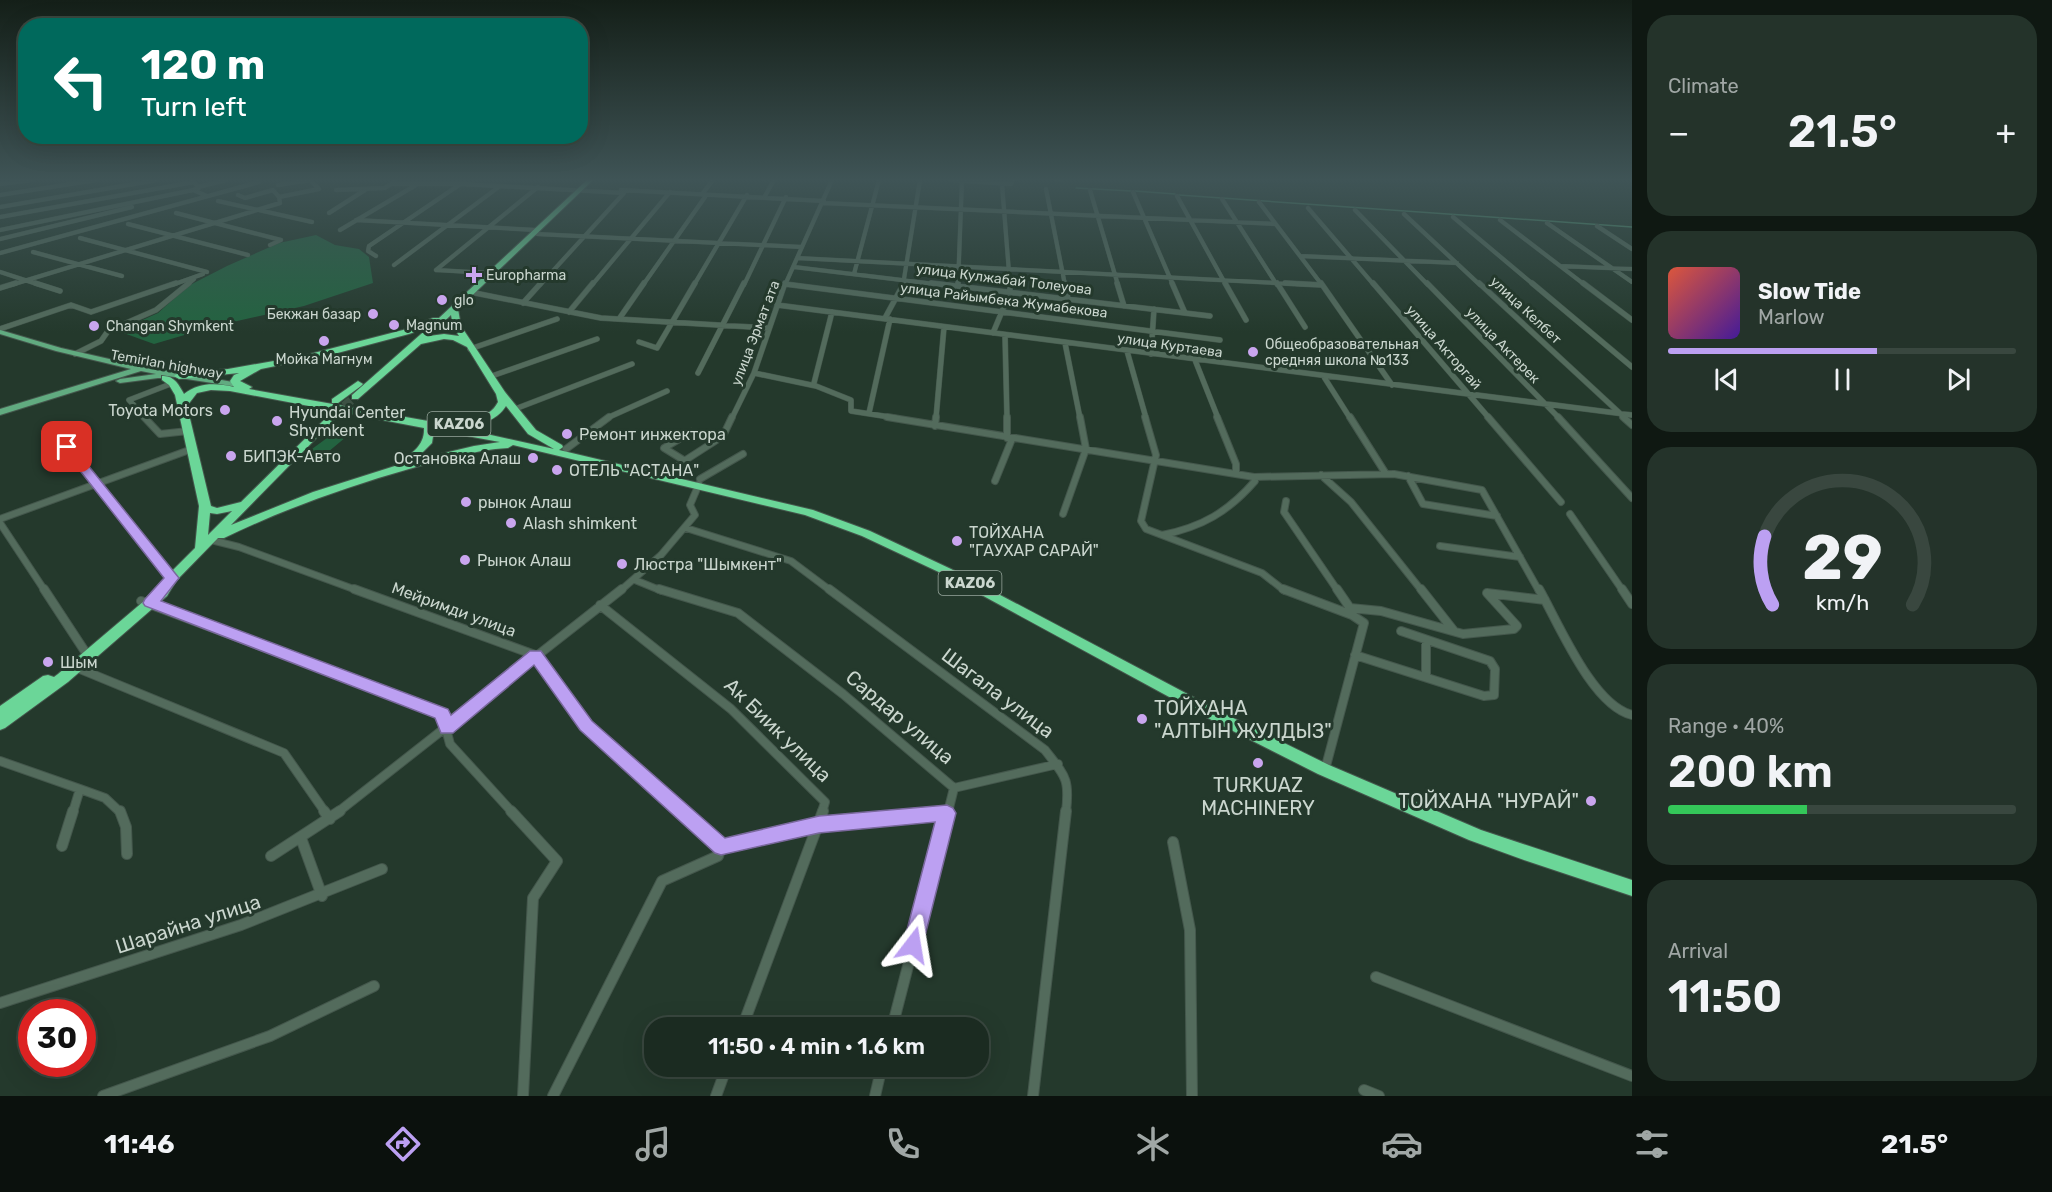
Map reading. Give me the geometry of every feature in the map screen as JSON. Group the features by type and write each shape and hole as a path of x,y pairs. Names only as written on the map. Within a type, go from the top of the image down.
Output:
{"highway":[{"path":"251,501 252,487 297,439 402,362 417,343 488,273 536,232"},
{"path":"476,286 536,232"},
{"path":"169,378 259,367 344,348 411,330 432,322 454,308"},
{"path":"454,308 454,320 469,347 501,394 532,432 557,448"},
{"path":"411,330 423,329 426,334"},
{"path":"205,506 218,510 251,501 387,360 417,343 449,336 461,339 469,347"},
{"path":"238,385 235,381 241,374 259,367"},
{"path":"169,378 178,389 183,405 205,506 206,544"},
{"name":"KАZ06","path":"238,385 673,473 809,512 887,540 1324,771 1388,801 1571,870 1626,883"},
{"path":"183,405 188,395 209,386"},
{"name":"Temirlan highway","path":"209,386 344,406"},
{"path":"453,423 479,421 495,413 503,402 501,394"},
{"name":"KАZ06","path":"344,406 453,423 812,508 890,537 1326,766 1389,795 1626,883"},
{"path":"387,471 419,453 429,439 428,424"},
{"name":"KАZ06","path":"206,544 294,501 387,471 483,447 510,445 557,448"},
{"path":"251,501 268,506 294,501"},
{"name":"KАZ06","path":"0,714 146,602 162,593 172,578 251,501"},
{"name":"KАZ06","path":"0,724 75,667 146,602"}],"main road":[{"name":"Temirlan highway","path":"0,331 131,370 169,378"},
{"name":"Temirlan highway","path":"0,337 131,370 209,386"},
{"path":"0,411 131,370"},
{"path":"0,411 131,370"},
{"path":"75,389 169,378 238,385"},
{"path":"1626,883 1632,897"}],"street":[{"path":"0,239 32,231"},
{"path":"0,253 79,231"},
{"path":"154,231 248,255"},
{"path":"0,288 187,231"},
{"path":"246,231 281,240 270,245"},
{"path":"376,256 368,251 369,246 391,231"},
{"path":"394,265 438,231"},
{"path":"484,231 436,270 488,273"},
{"path":"526,231 802,247"},
{"path":"523,303 590,231"},
{"path":"569,312 636,231"},
{"path":"619,319 682,231"},
{"path":"639,342 657,348 725,231"},
{"path":"698,373 724,325 768,231"},
{"name":"улица Эрмат ата","path":"673,473 685,460 723,436 754,373 777,305 809,231"},
{"path":"854,274 865,231"},
{"path":"869,413 887,319 906,280 912,231"},
{"path":"958,286 960,231"},
{"path":"993,333 1010,292 1011,269 1007,231"},
{"path":"1055,231 1068,299"},
{"path":"1101,231 1124,306"},
{"path":"1149,231 1185,313"},
{"path":"1196,231 1246,320"},
{"path":"1243,231 1305,327"},
{"path":"1281,231 1322,285 1392,385"},
{"name":"улица Акторгай","path":"1328,231 1561,502"},
{"name":"улица Актерек","path":"1375,231 1588,448 1632,498"},
{"name":"улица Келбет","path":"1423,231 1632,425"},
{"path":"1470,231 1632,367"},
{"path":"1514,231 1632,320"},
{"path":"1559,231 1632,282"},
{"path":"1605,231 1632,249"},
{"path":"80,238 127,249 205,273"},
{"path":"33,252 122,276"},
{"path":"1300,256 1457,263"},
{"path":"797,258 1322,285"},
{"path":"1559,266 1632,269"},
{"name":"улица Кулжабай Толеуова","path":"794,267 1210,316"},
{"path":"0,272 60,291"},
{"path":"0,331 71,305 91,312 205,273"},
{"path":"75,354 101,341 108,331 156,310 205,273"},
{"name":"улица Райымбека Жумабекова","path":"786,284 1220,340"},
{"path":"476,286 523,303 569,312 619,319 769,328"},
{"name":"улица Куртаева","path":"777,305 1632,415"},
{"path":"1151,354 1154,309"},
{"path":"814,383 832,312"},
{"path":"469,347 557,320"},
{"path":"934,426 944,327"},
{"path":"995,481 1010,439 1005,335"},
{"path":"489,377 597,339"},
{"path":"1063,514 1086,449 1065,343"},
{"path":"1127,351 1156,460 1142,521 1146,529 1262,573 1287,592 1351,611 1381,611 1462,634 1514,629 1517,626 1487,593 1545,600"},
{"path":"1195,360 1236,464 1236,474"},
{"path":"515,409 632,364"},
{"path":"754,373 814,383 851,400 849,408 851,411 1010,439 1086,449 1254,477 1386,474 1482,490 1595,688 1620,712 1632,714"},
{"path":"1324,377 1386,474"},
{"path":"169,378 129,400 160,434 188,431"},
{"path":"557,448 609,417 667,391"},
{"path":"52,428 172,578"},
{"path":"685,460 664,448 692,432"},
{"path":"84,650 0,521 192,449"},
{"path":"271,856 330,819 447,728 535,655 635,580 686,528 695,515 690,505 699,482 743,454"},
{"path":"1321,475 1351,502 1454,632"},
{"path":"1408,476 1423,504 1497,516"},
{"path":"1161,536 1188,530 1217,518 1232,508 1255,481 1254,477"},
{"path":"1286,501 1284,512 1351,611 1364,623 1326,766"},
{"path":"1570,514 1632,604"},
{"name":"Шагала улица","path":"686,528 791,561 1045,750 1058,764 1069,788 1033,1096"},
{"name":"Мейримди улица","path":"206,544 239,547 535,655"},
{"path":"1440,546 1520,557"},
{"name":"Сардар улица","path":"635,580 679,597 738,613 843,694 954,788 895,1017"},
{"path":"146,602 442,714 450,744 557,861 533,898 523,1096"},
{"name":"Ак Биик улица","path":"600,605 731,709 825,802 819,825 746,1017"},
{"path":"1355,655 1484,696 1494,695 1495,669 1490,661 1401,631"},
{"path":"1426,640 1426,676"},
{"path":"535,655 586,726 721,847"},
{"path":"75,667 284,753 330,819"},
{"path":"0,761 106,798 121,808 126,822 127,854"},
{"path":"954,788 1058,764"},
{"path":"62,846 80,789"},
{"path":"721,847 819,825 947,813"},
{"path":"301,838 322,896"},
{"path":"1173,842 1190,930 1192,1096"},
{"path":"553,1096 662,881 718,856 721,847"},
{"name":"Шарайна улица","path":"0,1003 242,927 322,896 382,869"},
{"path":"1376,976 1632,1076"},
{"path":"103,1096 270,1036 374,986"},
{"path":"716,1096 723,1077"},
{"path":"875,1096 879,1077"},
{"path":"1364,1090 1379,1096"}],"green space":[{"path":"316,235 335,245 359,249 369,257 373,283 304,306 215,326 154,344 118,331 158,313 188,286 227,266 279,243"},
{"path":"336,424 346,437 328,452 301,457 327,438 326,434"}],"tunnel":[{"path":"334,415 355,397"}],"place":[{"name":"Europharma","path":"474,275"},
{"name":"glo","path":"442,300"},
{"name":"Бекжан базар","path":"373,314"},
{"name":"Magnum","path":"394,325"},
{"name":"Changan Shymkent","path":"94,326"},
{"name":"Мойка Магнум","path":"324,341"},
{"name":"Общеобразовательная средняя школа №133","path":"1253,352"},
{"name":"Toyota Motors","path":"225,410"},
{"name":"Hyundai Center Shymkent","path":"277,421"},
{"name":"Ремонт инжектора","path":"567,434"},
{"name":"БИПЭК-Авто","path":"231,456"},
{"name":"Остановка Алаш","path":"533,458"},
{"name":"ОТЕЛЬ \"АСТАНА\"","path":"557,470"},
{"name":"рынок Алаш","path":"466,502"},
{"name":"Alash shimkent","path":"511,523"},
{"name":"ТОЙХАНА \"ГАУХАР САРАЙ\"","path":"957,541"},
{"name":"Рынок Алаш","path":"465,560"},
{"name":"Люстра \"Шымкент\"","path":"622,564"},
{"name":"Шым","path":"48,662"},
{"name":"ТОЙХАНА \"АЛТЫН ЖУЛДЫЗ\"","path":"1142,719"},
{"name":"TURKUAZ MACHINERY","path":"1258,763"},
{"name":"ТОЙХАНА \"НУРАЙ\"","path":"1591,801"}],"route":[{"path":"67,447 172,578 162,593 151,603 442,714 447,728 535,655 586,726 721,847 819,825 947,813 913,945"}]}
